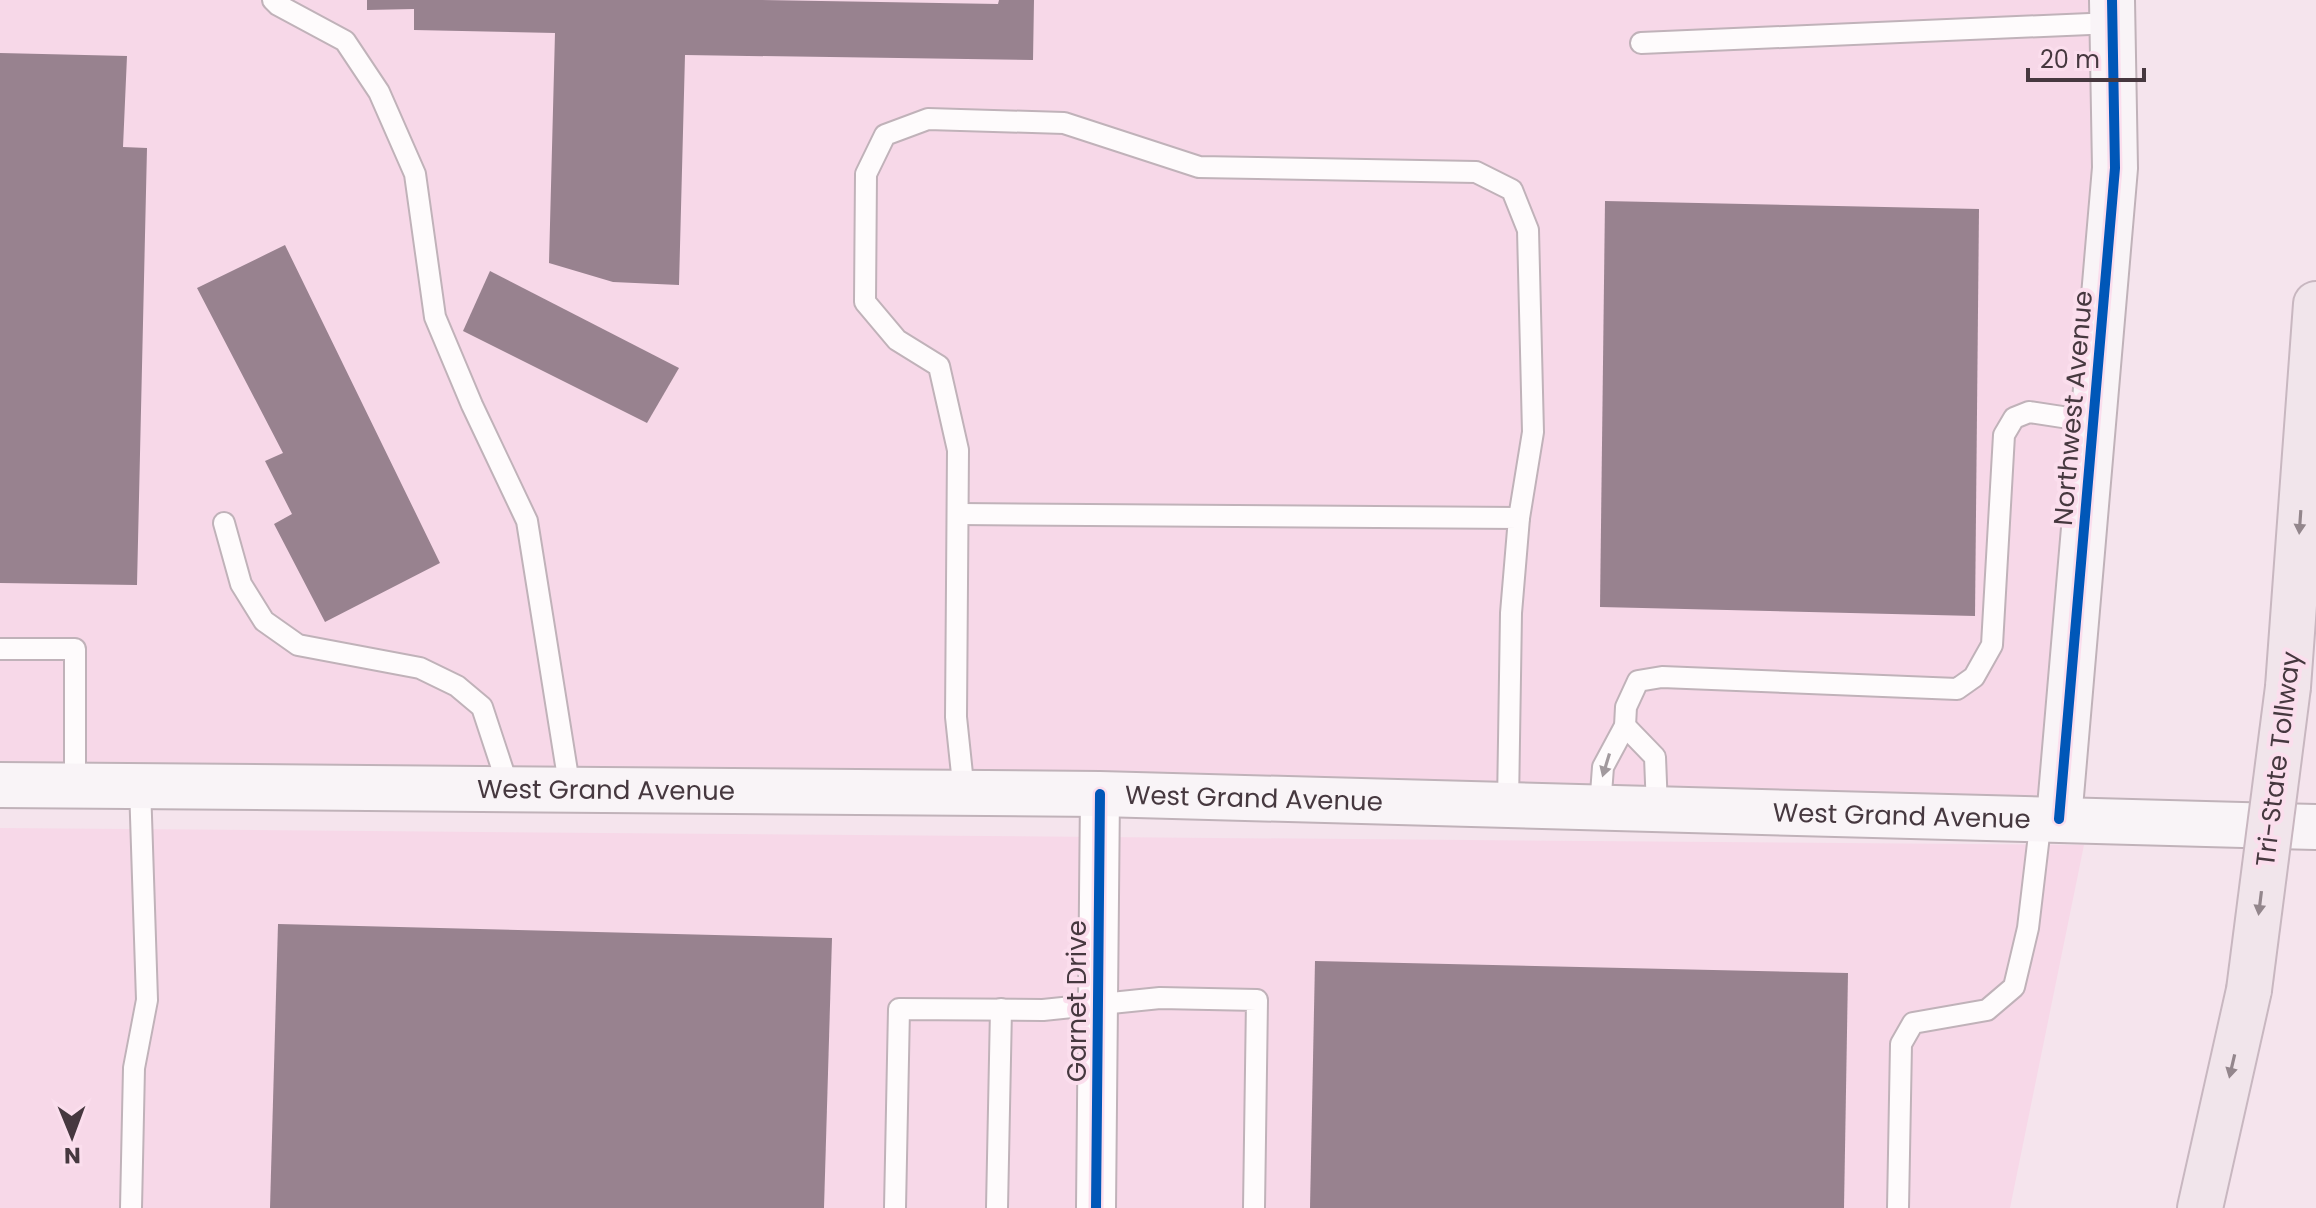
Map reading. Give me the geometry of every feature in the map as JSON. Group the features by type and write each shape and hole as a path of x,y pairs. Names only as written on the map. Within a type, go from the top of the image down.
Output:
{"highway":[{"name":"Tri-State Tollway","path":"2200,1208 2249,990 2288,687 2316,304"}],"main road":[{"name":"Northwest Avenue","path":"2050,818 2095,422 2115,168 2113,12"},
{"name":"West Grand Avenue","path":"0,785 1100,794 2316,827"}],"street":[{"name":"Garnet Drive","path":"1096,1208 1100,794"}],"lane":[{"path":"273,0 345,41 379,92 415,174 435,317 472,405 527,521 570,790"},
{"path":"1641,43 2113,12"},
{"path":"964,793 956,717 958,450 939,366 897,340 865,302 866,174 885,135 928,119 1064,123 1199,167 1476,172 1512,190 1528,230 1533,432 1519,518 1511,613 1508,804"},
{"path":"1600,807 1603,767 1625,726 1626,707 1638,681 1662,677 1957,689 1974,677 1992,645 2004,435 2014,418 2029,412 2095,422"},
{"path":"959,514 1519,518"},
{"path":"224,523 241,584 264,621 298,645 420,668 457,686 482,707 509,789"},
{"path":"0,649 75,649 75,786"},
{"path":"1625,726 1655,757 1657,808"},
{"path":"131,1208 134,1068 147,1000 140,786"},
{"path":"1898,1208 1901,1044 1913,1023 1987,1010 2014,987 2050,818"},
{"path":"895,1208 899,1009 1043,1010 1160,998 1257,1000 1254,1208"},
{"path":"997,1208 1001,1009"}],"shaded area":[{"path":"0,0 2112,0 2059,819 0,777"},
{"path":"0,828 2084,845 2010,1208 0,1208"}],"building":[{"path":"367,0 762,0 998,4 999,0 1034,0 1033,60 685,55 679,285 613,282 549,263 555,33 414,30 414,9 367,10"},
{"path":"0,53 127,56 123,147 147,148 137,585 0,583"},
{"path":"1605,201 1979,209 1975,616 1600,607"},
{"path":"285,245 440,563 325,622 274,524 292,514 265,461 283,453 197,288"},
{"path":"490,271 679,368 647,423 463,331"},
{"path":"278,924 832,938 824,1208 270,1208"},
{"path":"1315,961 1848,973 1844,1208 1310,1208"}],"cycle path":[{"path":"2059,819 2115,168 2112,0"},
{"path":"1096,1208 1100,794"}]}
